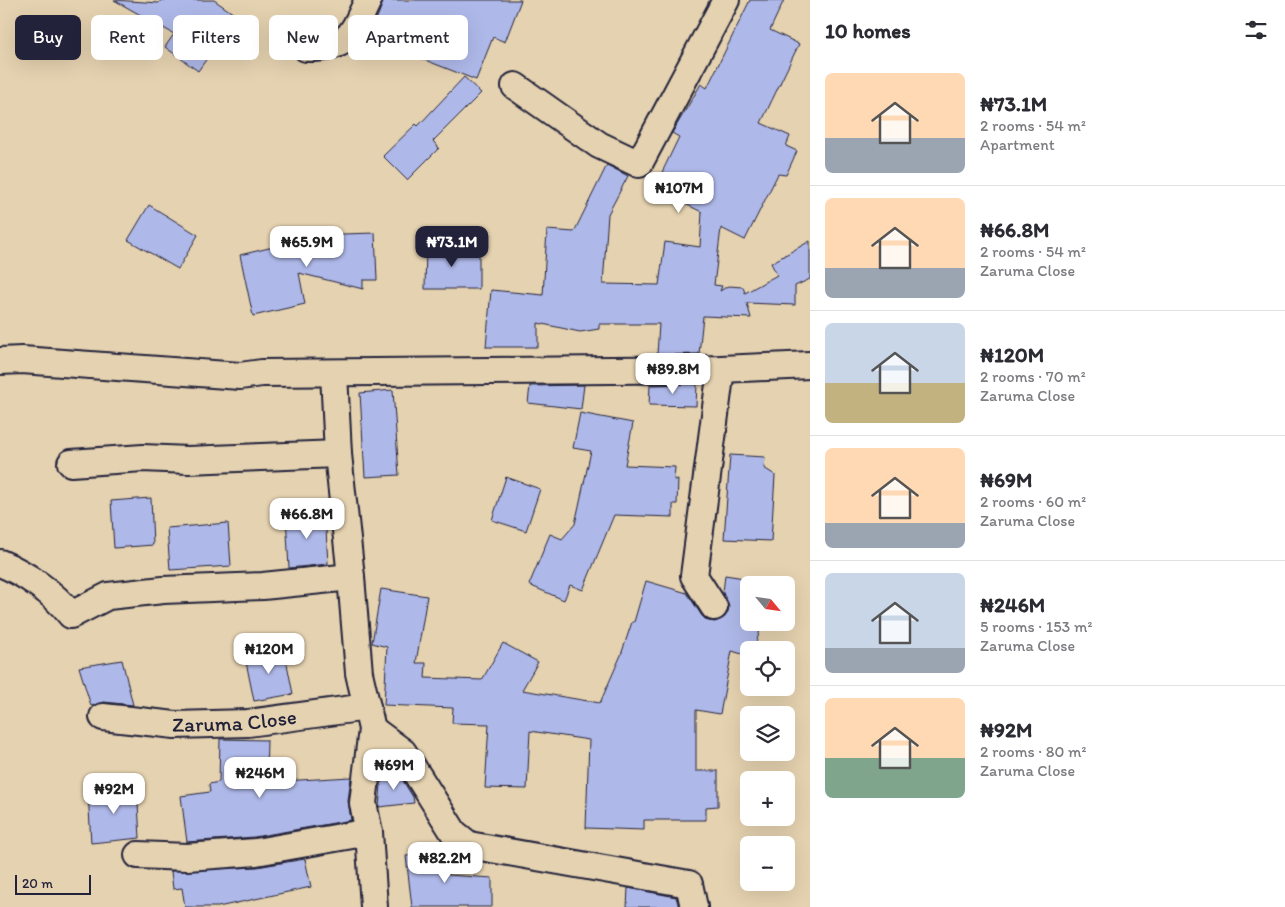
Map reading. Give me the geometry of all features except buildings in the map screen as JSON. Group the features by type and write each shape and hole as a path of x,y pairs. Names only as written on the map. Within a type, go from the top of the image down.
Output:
{"street":[{"path":"338,44 348,39 368,0"},
{"path":"515,86 599,145 639,164 726,0"},
{"path":"0,361 22,360 240,376 262,373 720,369 810,365"},
{"path":"714,607 694,576 720,369"},
{"path":"334,373 338,454 359,673 369,718 363,803 369,832 374,907"},
{"path":"71,463 143,458 188,460 338,454"},
{"path":"0,564 13,568 63,604 71,615 108,596 163,590 263,586 351,576"},
{"name":"Zaruma Close","path":"104,717 175,725 369,718"},
{"path":"369,718 403,752 454,834 469,844 689,884 694,907"},
{"path":"138,855 187,857 256,852 369,832"}]}
